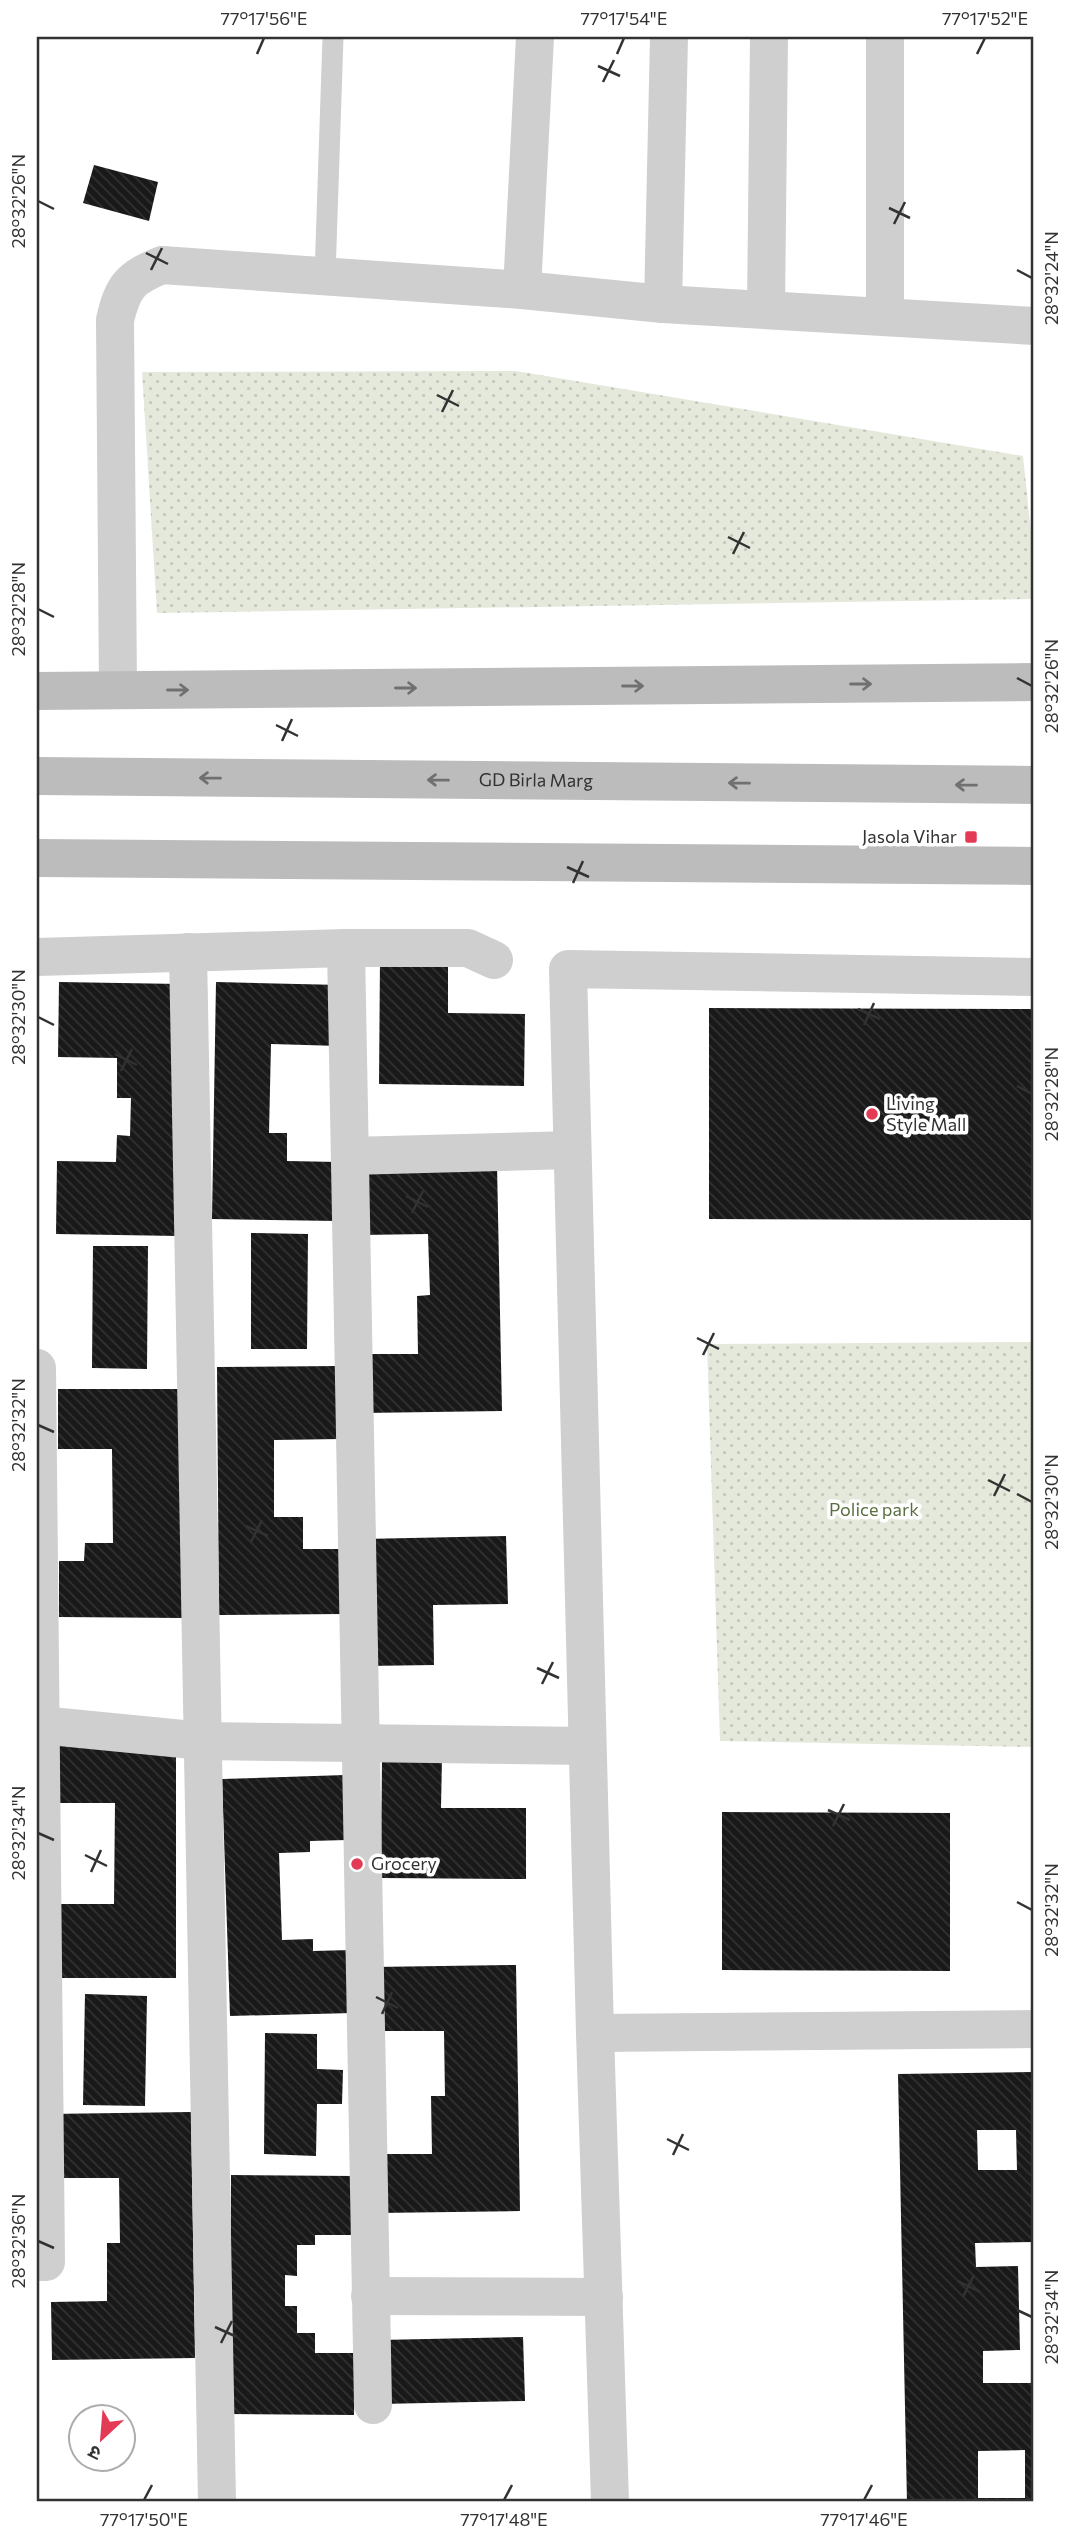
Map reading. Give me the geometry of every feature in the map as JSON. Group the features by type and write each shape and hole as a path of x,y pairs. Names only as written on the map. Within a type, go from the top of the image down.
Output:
{"main road":[{"path":"37,691 1034,682"},
{"name":"GD Birla Marg","path":"37,776 1034,785"},
{"path":"37,858 1034,866"}],"street":[{"path":"522,290 535,37"},
{"path":"663,304 669,37"},
{"path":"766,309 769,37"},
{"path":"884,317 885,37"},
{"path":"118,690 115,320 121,294 138,275 162,265 522,290 663,304 1034,326"},
{"path":"346,947 373,2405"},
{"path":"37,957 346,947 468,948 494,960"},
{"path":"188,952 217,2502"},
{"path":"610,2502 587,1746 568,969 1034,977"},
{"path":"350,1156 572,1150"},
{"path":"37,1368 39,1886 46,2262 37,2262"},
{"path":"40,1725 203,1741 587,1746"},
{"path":"595,2033 1034,2029"},
{"path":"370,2296 604,2297"}],"lane":[{"path":"325,276 333,37"}],"green space":[{"path":"516,371 1023,456 1034,561 1034,599 157,613 142,372"},
{"name":"Police park","path":"1034,1342 1034,1747 720,1741 707,1344"}],"building":[{"path":"94,165 158,182 149,221 83,203"},
{"path":"380,959 448,960 448,1013 525,1014 524,1086 379,1084"},
{"path":"59,982 181,984 179,1236 56,1234 57,1161 116,1162 117,1135 130,1136 131,1098 117,1098 117,1058 58,1057"},
{"path":"216,982 341,985 340,1046 271,1044 269,1133 287,1133 287,1161 338,1162 337,1221 212,1219"},
{"name":"Living Style Mall","path":"709,1008 1034,1009 1034,1220 709,1219"},
{"path":"497,1165 502,1411 363,1413 362,1354 418,1354 417,1296 430,1295 428,1234 361,1235 359,1167"},
{"path":"251,1233 308,1234 307,1349 251,1349"},
{"path":"93,1246 148,1246 147,1369 92,1368"},
{"path":"339,1366 340,1439 274,1440 274,1517 303,1517 303,1549 341,1549 342,1614 219,1615 217,1367"},
{"path":"58,1389 181,1389 182,1618 59,1617 59,1561 84,1561 85,1543 113,1543 112,1449 58,1449"},
{"path":"506,1536 508,1604 433,1605 434,1665 366,1666 363,1539"},
{"path":"54,1741 176,1742 176,1978 54,1978 54,1904 114,1904 115,1803 54,1803"},
{"path":"382,1757 442,1758 441,1808 526,1808 526,1879 381,1878"},
{"path":"345,1775 347,1840 310,1841 310,1852 279,1853 282,1940 313,1939 313,1951 351,1950 353,2013 230,2016 222,1779"},
{"path":"722,1812 950,1813 950,1971 722,1970"},
{"path":"516,1965 520,2211 377,2213 376,2154 432,2154 431,2096 445,2096 444,2031 374,2031 373,1967"},
{"path":"85,1994 147,1996 145,2106 83,2105"},
{"path":"265,2033 317,2034 317,2069 343,2070 342,2104 317,2104 316,2156 264,2154"},
{"path":"1034,2072 1034,2242 975,2243 976,2267 1018,2266 1020,2350 983,2351 983,2383 1034,2383 1034,2502 907,2502 898,2074","holes":["977,2130 1016,2130 1017,2170 978,2170","1025,2450 1025,2498 978,2498 978,2451"]},
{"path":"191,2112 195,2358 52,2360 51,2302 107,2301 107,2243 120,2243 119,2178 49,2178 48,2114"},
{"path":"231,2175 354,2176 355,2235 315,2235 315,2245 297,2245 297,2276 285,2275 285,2306 297,2306 297,2333 315,2333 315,2353 355,2353 354,2415 230,2414"},
{"path":"523,2337 525,2401 380,2404 379,2340"}],"place":[{"name":"Jasola Vihar","path":"971,837"},
{"name":"Living Style Mall","path":"872,1114"},
{"name":"Grocery","path":"357,1864"}]}
